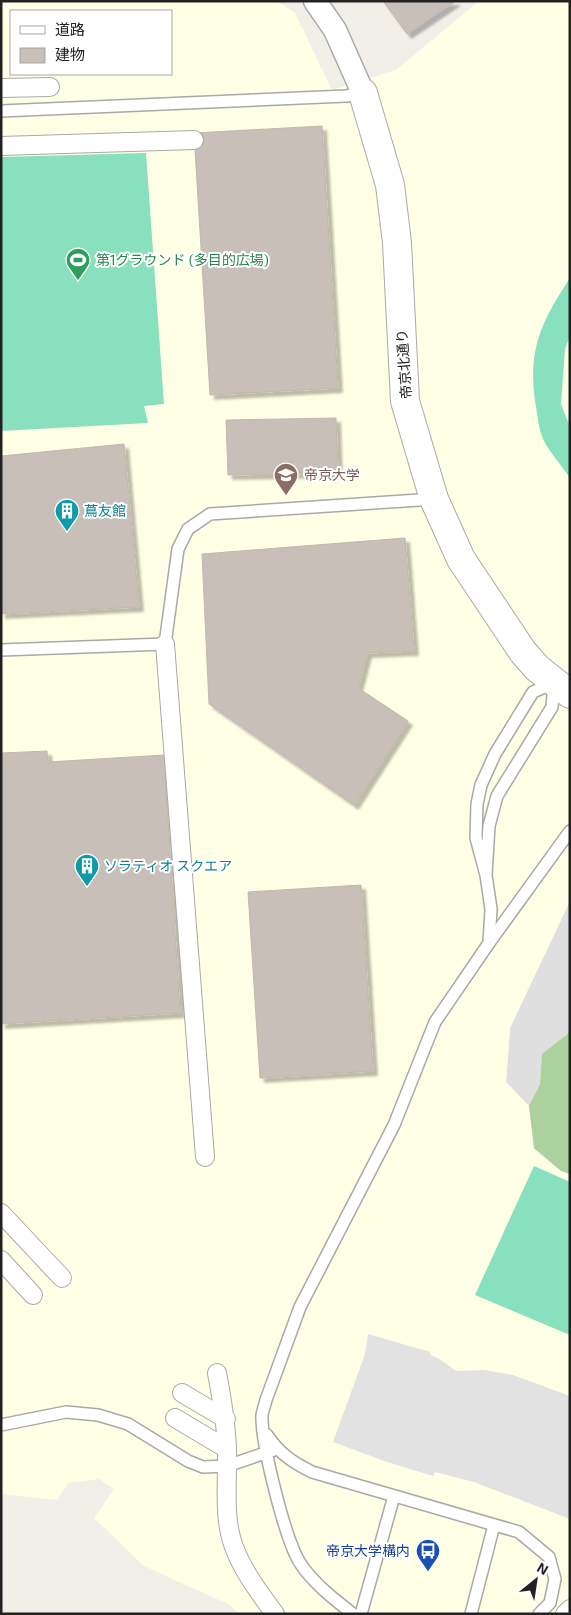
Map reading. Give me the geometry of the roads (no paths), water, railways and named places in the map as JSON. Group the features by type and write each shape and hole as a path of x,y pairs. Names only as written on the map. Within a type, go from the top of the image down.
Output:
{"street":[{"name":"帝京北通り","path":"315,1 335,30 363,93 390,185 397,243 405,401 434,499 450,540 461,559 523,652 562,688"},
{"path":"1,88 50,87"},
{"path":"1,146 194,140"},
{"path":"165,644 205,1157"},
{"path":"1,1213 62,1278"},
{"path":"1,1260 33,1295"},
{"path":"217,1373 226,1419 226,1505 235,1552 258,1591 275,1614"},
{"path":"182,1393 226,1419"},
{"path":"175,1418 227,1457"},
{"path":"565,1614 570,1609"}],"lane":[{"path":"1,111 327,97 363,93"},
{"path":"1,650 165,644 178,548 188,529 210,514 434,499"},
{"path":"486,875 489,826 497,796 562,688"},
{"path":"489,943 490,909 486,875 476,838 477,804 481,785 495,754 533,692 562,688"},
{"path":"353,1614 330,1596 300,1564 281,1511 272,1450 264,1431 262,1415 266,1400 300,1307 394,1125 435,1022 489,943 570,831"},
{"path":"1,1425 66,1412 98,1415 128,1424 188,1461 203,1467 227,1457 272,1450 312,1472 519,1532 549,1557 555,1579 550,1603 539,1614"},
{"path":"360,1614 394,1496"},
{"path":"471,1614 494,1525"}],"place":[{"name":"第1グラウンド (多目的広場)","path":"78,281"},
{"name":"帝京大学","path":"286,496"},
{"name":"蔦友館","path":"67,532"},
{"name":"ソラティオ スクエア","path":"87,887"},
{"name":"帝京大学構内","path":"428,1572"}]}
